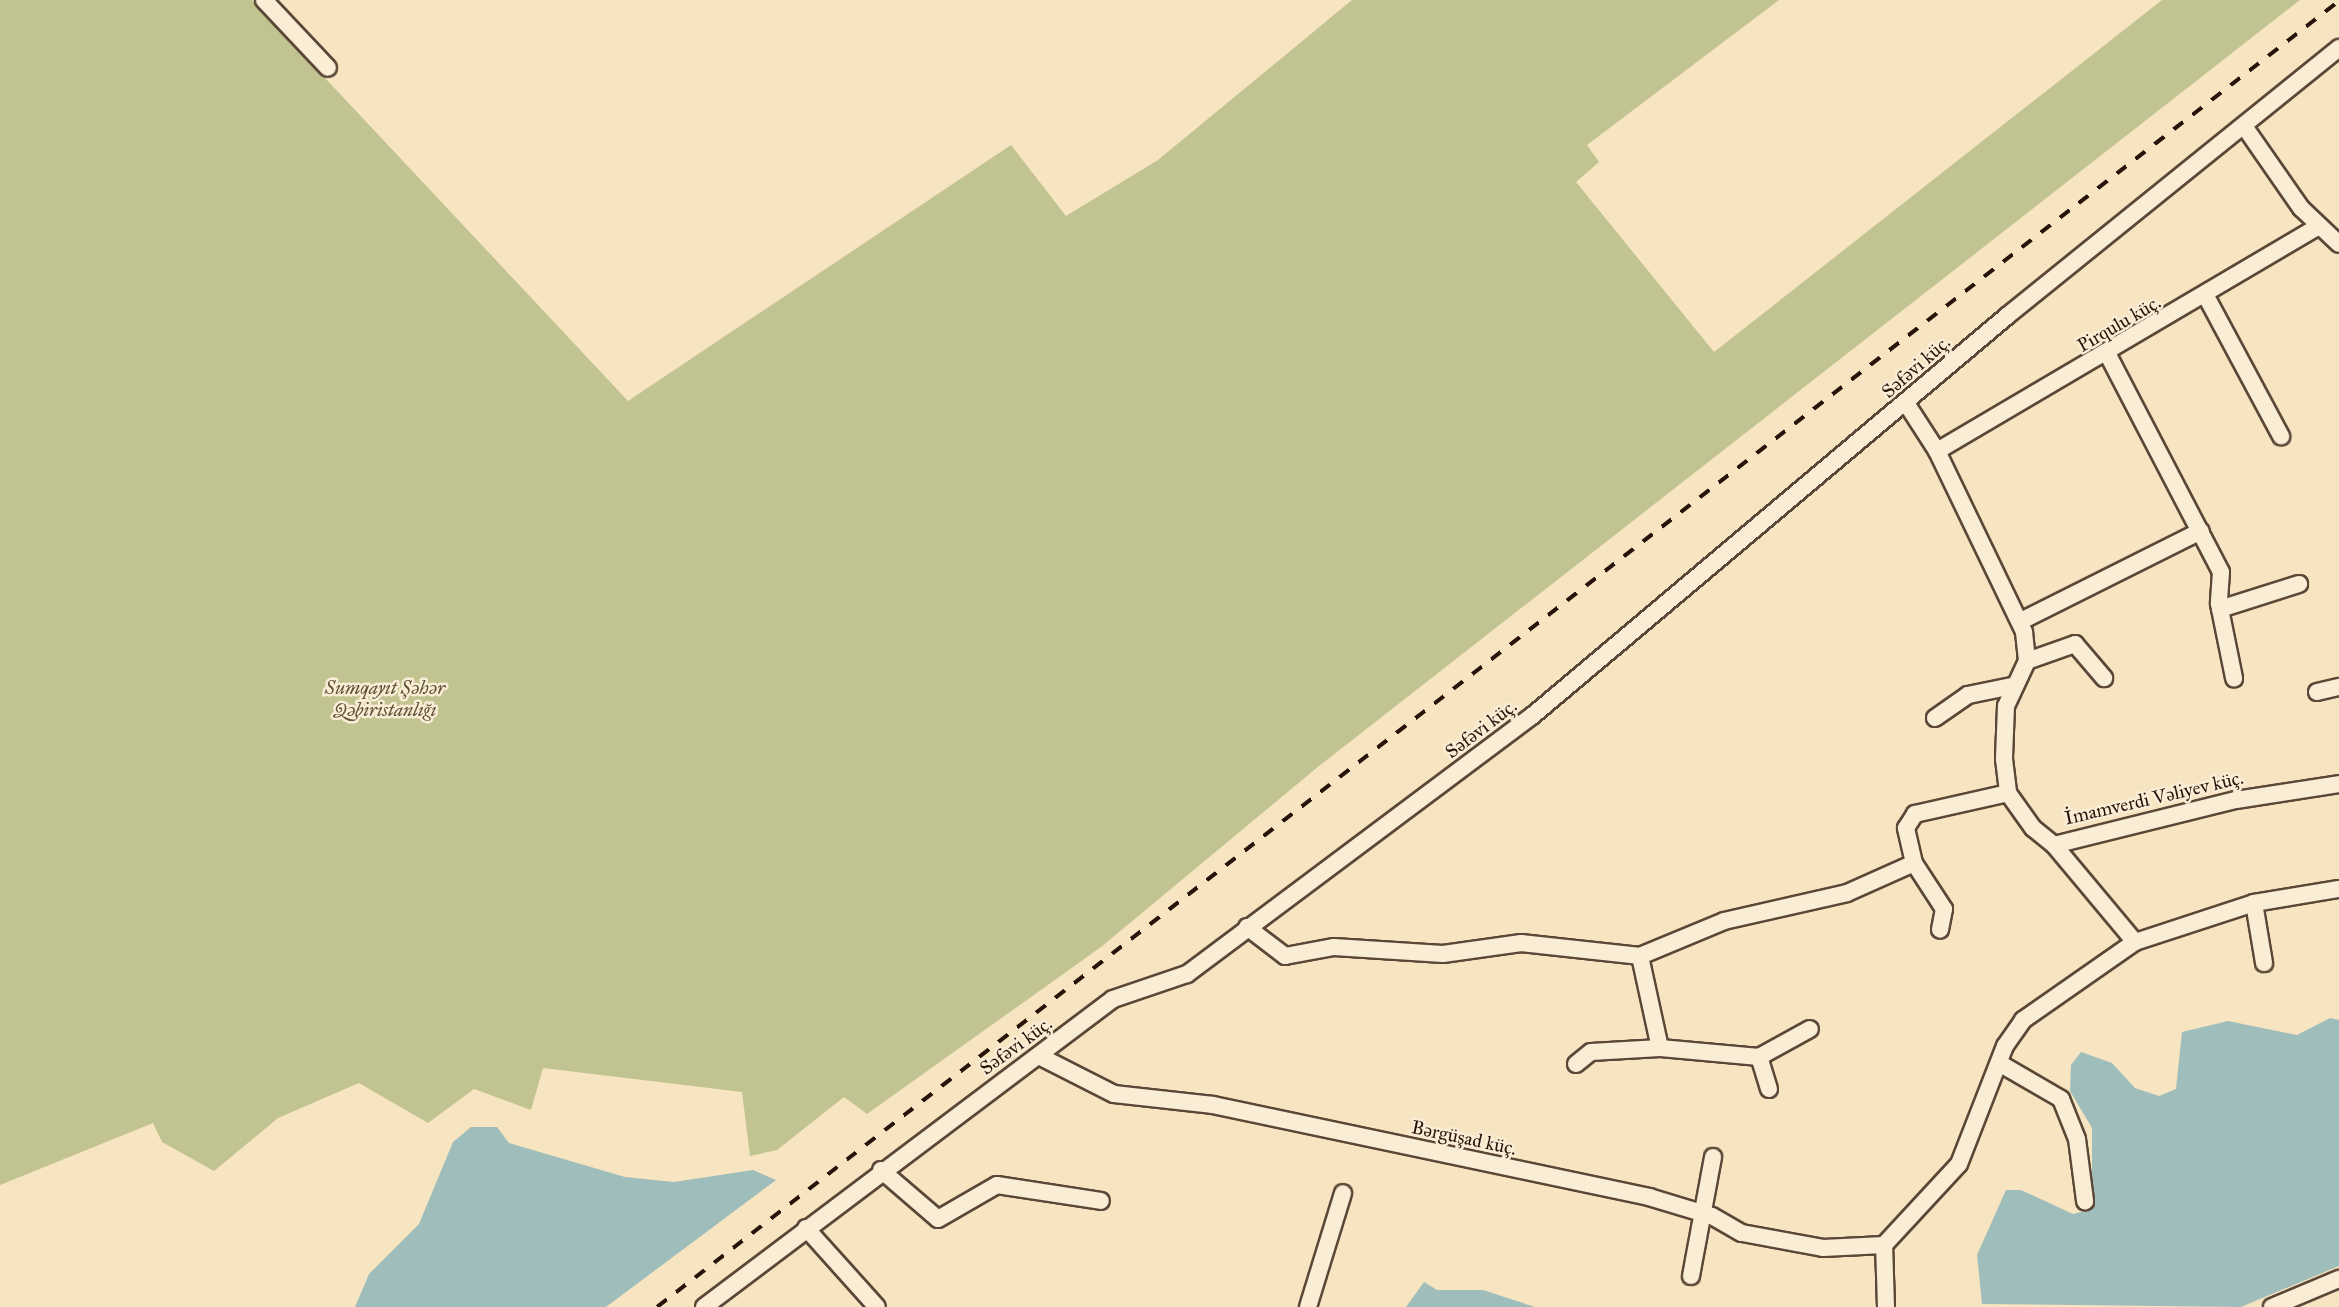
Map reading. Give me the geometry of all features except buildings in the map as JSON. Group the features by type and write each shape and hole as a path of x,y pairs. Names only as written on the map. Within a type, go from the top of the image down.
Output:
{"street":[{"path":"264,0 328,68"},
{"name":"Səfəvi küç.","path":"708,1306 881,1170 1113,999 1175,980 1628,641 1906,403 2339,48"},
{"path":"2244,126 2318,227 2339,244"},
{"name":"Pirqulu küç.","path":"1937,451 2207,298 2318,227"},
{"path":"2207,298 2281,436"},
{"path":"2108,355 2221,572 2220,609 2234,678"},
{"path":"1906,403 1937,451 2021,621 2027,661 2075,644 2104,678"},
{"path":"2021,621 2201,531"},
{"path":"2220,609 2299,583"},
{"name":"İmamverdi Vəliyev küç.","path":"2027,661 2012,686 2003,730 2008,793 2022,817 2054,845 2236,800 2339,784"},
{"path":"1935,718 1968,695 2012,686"},
{"path":"2317,692 2339,687"},
{"path":"1940,930 1944,909 1914,863 1906,828 1915,814 2008,793"},
{"path":"2054,845 2135,942"},
{"path":"1247,927 1285,956 1334,947 1443,954 1521,943 1640,956 1724,921 1834,898 1914,863"},
{"path":"1886,1307 1884,1245 1959,1164 1999,1063 2022,1020 2135,942 2254,902 2339,889"},
{"path":"2254,902 2264,963"},
{"path":"1640,956 1660,1048"},
{"path":"1576,1064 1591,1052 1660,1048 1759,1057 1810,1030"},
{"name":"Bərgüşad küç.","path":"1038,1056 1114,1094 1213,1105 1702,1213 1742,1233 1823,1248 1884,1245"},
{"path":"1759,1057 1769,1089"},
{"path":"1999,1063 2061,1099 2077,1139 2085,1201"},
{"path":"1691,1276 1713,1157"},
{"path":"881,1170 938,1219 997,1185 1101,1201"},
{"path":"1308,1307 1343,1193"},
{"path":"806,1228 877,1307"},
{"path":"2272,1307 2339,1279"}],"green space":[{"name":"Sumqayıt Şəhər Qəbiristanlığı","path":"0,0 252,0 628,401 1011,145 1066,216 1158,160 1352,0 1779,0 1587,145 1599,162 1576,182 1714,352 2162,0 2300,0 1319,766 1101,947 867,1114 844,1097 777,1150 750,1156 742,1092 543,1068 531,1110 474,1089 428,1123 359,1083 278,1118 214,1171 162,1142 153,1123 0,1185"}],"water":[{"path":"2330,1018 2339,1020 2339,1266 2241,1307 1982,1304 1977,1255 2006,1190 2021,1190 2073,1214 2092,1209 2092,1128 2070,1091 2071,1065 2081,1052 2112,1063 2135,1088 2159,1096 2176,1089 2182,1032 2228,1021 2297,1035"},
{"path":"471,1127 497,1127 509,1143 625,1177 674,1182 753,1170 776,1180 606,1307 355,1307 369,1274 419,1224 453,1142"},
{"path":"1424,1282 1437,1290 1483,1290 1535,1307 1406,1307"}],"railway":[{"path":"657,1307 2339,1"}]}
